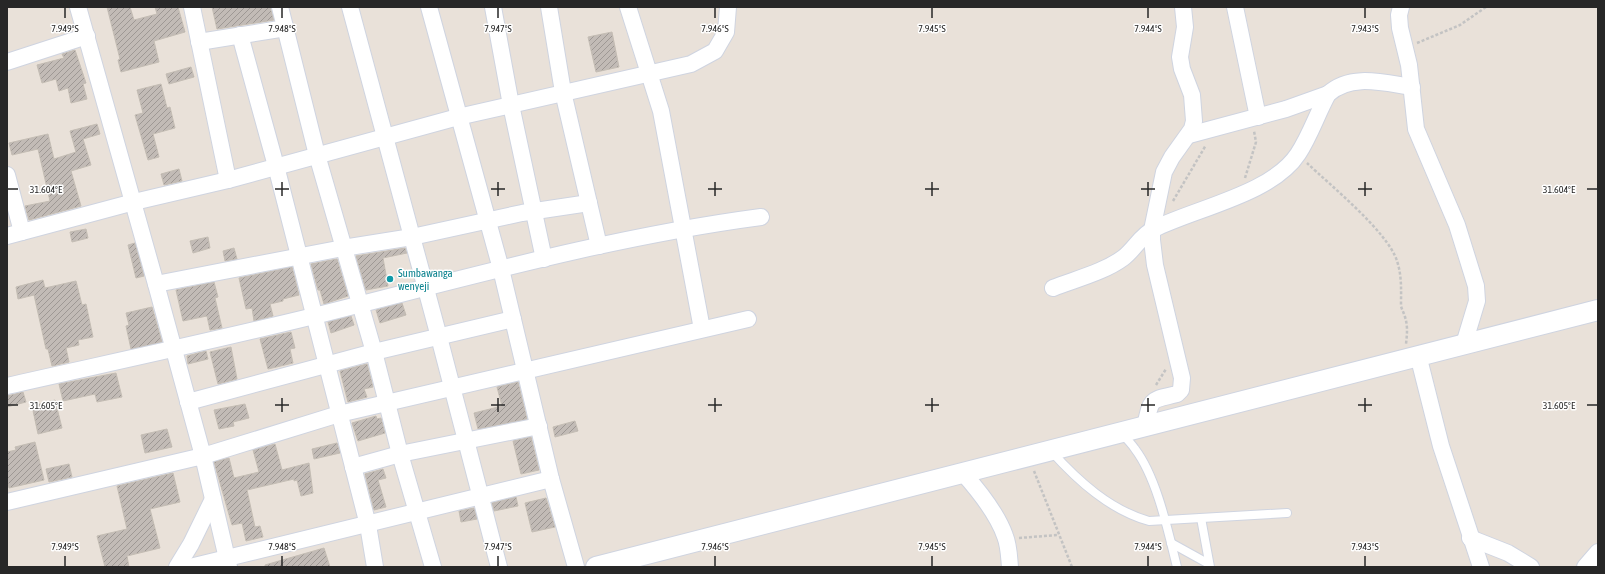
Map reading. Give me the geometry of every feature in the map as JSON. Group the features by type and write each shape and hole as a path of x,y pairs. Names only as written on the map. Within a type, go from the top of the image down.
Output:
{"street":[{"path":"78,7 134,202 203,456 228,562"},
{"path":"192,7 228,180"},
{"path":"280,7 317,155 374,352 386,403 433,567"},
{"path":"350,7 499,567"},
{"path":"428,7 501,269 551,479 576,567"},
{"path":"493,7 511,104 544,259"},
{"path":"549,7 563,92 599,246"},
{"path":"628,7 650,73 669,146 702,329"},
{"path":"7,175 14,234 134,202 228,180 458,117 691,64 715,50 726,32 728,7"},
{"path":"1145,426 1148,410 1153,401 1162,396 1177,394 1181,390 1182,378 1178,358 1152,250 1152,230 1164,172 1172,157 1192,129 1194,111 1192,96 1182,69 1180,57 1185,27 1183,7"},
{"path":"1235,7 1254,118"},
{"path":"1401,7 1399,15 1412,87 1416,129 1448,203 1476,286 1477,301 1464,344"},
{"path":"199,42 240,34 286,28"},
{"path":"240,34 276,166 298,258 368,525 376,567"},
{"path":"7,62 87,36"},
{"path":"1053,288 1115,264 1152,230 1176,218 1256,188 1280,173 1298,154 1328,94 1334,88 1361,81 1375,81 1412,87"},
{"path":"1189,135 1254,118 1328,94"},
{"path":"156,284 412,236 533,211 589,203"},
{"path":"7,386 314,316 425,287 599,246 761,217"},
{"path":"596,567 1598,310"},
{"path":"188,402 374,352 513,319"},
{"path":"7,502 203,456 339,414 748,319"},
{"path":"1411,357 1470,538 1481,567"},
{"path":"353,467 400,454 539,426"},
{"path":"963,473 985,500 1002,527 1007,541 1010,567"},
{"path":"190,567 228,562 417,512 551,479"},
{"path":"177,567 191,544 213,499"},
{"path":"1470,538 1508,553 1531,567"},
{"path":"1585,567 1598,552"}],"lane":[{"path":"1120,432 1135,449 1145,466 1165,521 1177,567"},
{"path":"1041,452 1068,470 1093,491 1130,516 1149,521 1287,514"},
{"path":"1201,518 1210,566"},
{"path":"1171,543 1210,566"}],"path":[{"path":"1405,46 1432,38 1460,25 1486,7"},
{"path":"1243,193 1245,175 1256,142 1254,118"},
{"path":"1171,204 1217,127"},
{"path":"1298,154 1367,221 1394,252 1400,272 1402,286 1402,308 1405,316 1411,357"},
{"path":"1153,401 1159,378 1171,363 1178,358"},
{"path":"1041,452 1035,472 1058,535 1072,567"},
{"path":"1007,541 1058,535"}],"building":[{"path":"107,7 130,7 134,20 157,14 155,7 178,7 185,32 154,41 159,62 121,72 118,60 120,59"},
{"path":"212,7 270,7 274,20 217,29"},
{"path":"612,32 619,67 596,72 588,37"},
{"path":"75,50 86,83 83,84 87,99 71,103 68,88 59,91 56,79 42,83 37,65 64,58 62,54"},
{"path":"191,67 194,77 169,84 166,74"},
{"path":"161,84 167,108 170,107 175,128 153,134 159,157 148,160 135,115 143,113 137,90"},
{"path":"97,124 100,134 83,139 91,165 71,171 81,206 29,220 25,206 50,201 38,149 12,155 9,143 48,134 54,159 76,152 70,131"},
{"path":"179,169 182,181 164,185 161,174"},
{"path":"86,229 88,238 72,242 70,232"},
{"path":"208,237 210,248 193,253 190,241"},
{"path":"135,243 144,276 136,278 128,245"},
{"path":"234,248 237,259 225,261 223,251"},
{"path":"405,248 407,253 383,258 388,286 366,290 356,256"},
{"path":"337,259 348,296 324,304 320,290 318,290 311,264"},
{"path":"292,267 299,295 270,304 273,316 254,321 252,308 246,309 239,278"},
{"path":"43,280 45,288 76,281 82,305 86,304 93,337 78,340 79,345 66,348 69,362 52,366 48,349 46,349 34,295 18,299 16,287"},
{"path":"214,282 218,297 215,298 222,328 210,330 207,316 183,321 176,290"},
{"path":"402,303 406,315 380,323 376,310"},
{"path":"152,307 162,342 131,349 126,326 129,325 126,313"},
{"path":"351,316 354,325 331,333 328,322"},
{"path":"291,332 295,348 290,349 293,363 268,369 260,339"},
{"path":"231,347 237,379 218,384 210,352"},
{"path":"206,351 208,359 188,364 187,356"},
{"path":"367,364 373,387 364,389 367,397 348,402 340,371"},
{"path":"116,373 122,397 97,402 95,394 63,401 59,384"},
{"path":"518,382 527,419 478,429 474,413 502,406 497,387"},
{"path":"23,392 26,402 7,407 7,396"},
{"path":"55,400 62,428 38,434 32,406"},
{"path":"245,404 249,418 233,422 234,426 219,429 214,410"},
{"path":"376,416 377,419 381,418 385,433 358,441 352,423"},
{"path":"575,421 578,431 555,437 553,427"},
{"path":"167,429 172,447 145,453 141,435"},
{"path":"531,437 539,470 521,474 513,441"},
{"path":"35,442 44,480 9,488 7,478 7,452 16,450 15,447"},
{"path":"337,443 340,453 314,459 312,449"},
{"path":"275,444 282,470 309,463 313,493 301,496 297,480 294,481 294,479 247,490 255,527 260,526 263,537 246,541 242,523 232,525 214,462 229,458 234,478 259,472 253,450"},
{"path":"69,464 72,477 49,482 46,469"},
{"path":"383,469 386,478 378,480 386,507 374,510 365,474"},
{"path":"173,473 180,502 150,509 160,548 127,556 129,567 105,567 97,536 127,529 117,486"},
{"path":"516,497 518,506 494,511 492,503"},
{"path":"546,498 555,527 532,532 525,503"},
{"path":"474,508 477,519 461,522 459,511"},
{"path":"324,548 330,567 265,567 265,565"}],"place":[{"name":"Sumbawanga wenyeji","path":"390,279"}]}
